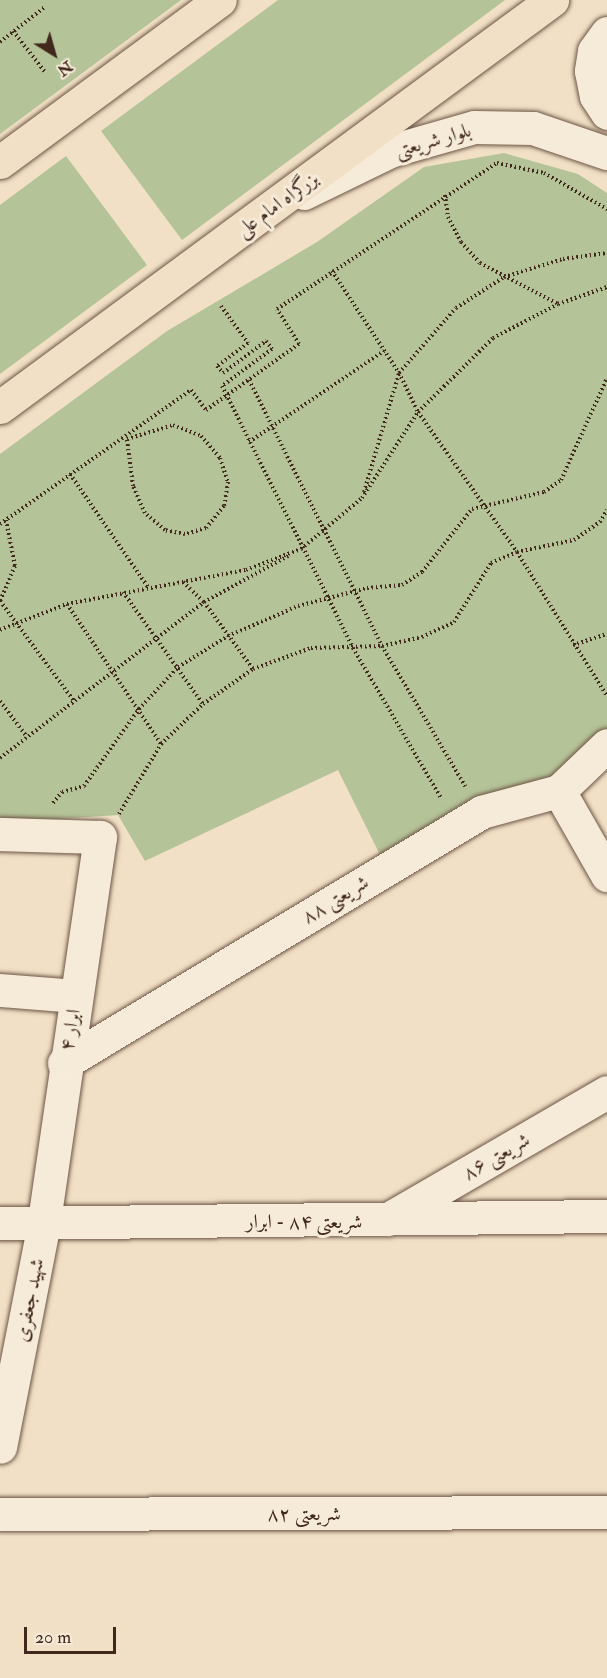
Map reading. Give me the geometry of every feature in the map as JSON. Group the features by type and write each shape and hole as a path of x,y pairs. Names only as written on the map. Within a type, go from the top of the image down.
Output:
{"highway":[{"path":"0,162 220,0"},
{"name":"بزرگراه امام علی","path":"0,407 552,0"}],"street":[{"path":"607,33 594,51 591,71 596,96 607,113"},
{"name":"بلوار شریعتی","path":"267,211 390,151 474,127 533,128 607,153"},
{"name":"شریعتی ۸۸","path":"64,1063 469,819 559,791 607,745"},
{"path":"559,791 607,875"},
{"path":"14,835 100,837"},
{"name":"ابرار ۴","path":"44,1223 64,1063 100,837"},
{"path":"0,990 75,996"},
{"name":"شریعتی ۸۶","path":"384,1221 607,1092"},
{"name":"شریعتی ۸۴ - ابرار","path":"0,1223 384,1221 607,1216"},
{"name":"شهید جعفری","path":"0,1447 44,1223"},
{"name":"شریعتی ۸۲","path":"0,1514 607,1512"}],"path":[{"path":"0,42 46,6"},
{"path":"13,31 45,72"},
{"path":"0,524 70,474 126,439 191,390 206,410 299,344 277,309 445,195 497,163 544,173 607,210"},
{"path":"445,195 448,217 461,242 480,262 504,277 558,304"},
{"path":"362,498 399,373 456,308 504,277 563,259 607,253"},
{"path":"332,271 399,373 418,412 517,552 573,645 607,696"},
{"path":"0,758 204,602 301,549 362,498 418,412 493,338 558,304 607,287"},
{"path":"221,306 248,343 217,366 223,373 266,341 272,349 222,386 249,442 301,549 329,598 353,648 469,819"},
{"path":"249,442 384,351"},
{"path":"14,835 62,792 84,786 139,710 178,667 228,636 298,606 354,592 402,585 422,572 472,509 544,492 561,480 607,378"},
{"path":"249,380 321,531 469,819"},
{"path":"173,425 201,436 220,458 228,482 224,506 206,528 185,534 165,530 145,513 133,486 126,439 173,425"},
{"path":"70,474 148,587"},
{"path":"100,837 118,815 161,744 202,704 253,669 311,648 382,646 422,637 454,622 491,563 517,552 574,540 600,522 607,510"},
{"path":"6,520 15,566 0,601 74,701"},
{"path":"0,630 15,621 66,604 246,570 301,549"},
{"path":"183,581 204,602 253,669"},
{"path":"123,592 158,637 202,704"},
{"path":"66,604 114,670 161,744"},
{"path":"573,645 607,634"},
{"path":"0,701 27,737"}],"green space":[{"path":"0,0 181,0 0,134"},
{"path":"278,0 505,0 182,240 101,131"},
{"path":"504,153 578,174 607,193 607,742 390,875 338,770 145,861 118,815 0,823 0,454 167,331 317,242 424,167"},
{"path":"66,156 147,265 0,374 0,205"}]}
